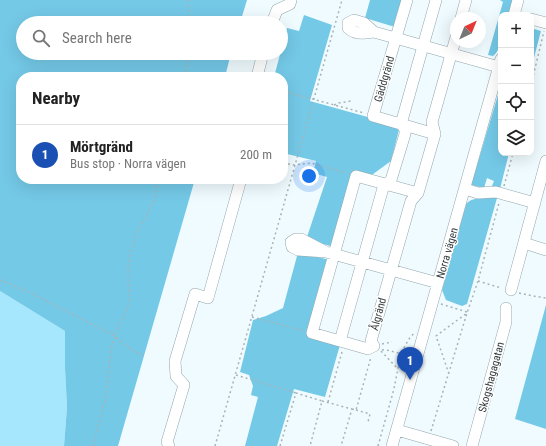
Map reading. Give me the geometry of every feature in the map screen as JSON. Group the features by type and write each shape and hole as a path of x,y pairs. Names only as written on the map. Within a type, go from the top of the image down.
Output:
{"street":[{"path":"275,16 277,10 290,4 291,0"},
{"name":"Gäddgränd","path":"407,0 373,116 435,134"},
{"path":"342,342 362,262 383,188 391,180 405,134 401,124 436,0"},
{"path":"463,12 466,0"},
{"path":"516,12 518,0"},
{"path":"534,20 546,23"},
{"path":"374,32 451,53 498,63"},
{"path":"312,333 330,253 356,176 418,193 435,134 432,122 453,48"},
{"path":"258,72 261,60"},
{"name":"Norra vägen","path":"392,446 498,70"},
{"path":"511,290 535,203 543,185 546,161"},
{"path":"169,446 167,442 184,385 176,376 175,361 195,294 208,298 240,184"},
{"path":"465,189 478,193 491,192 502,194 535,203"},
{"name":"Ålgränd","path":"378,348 371,341 390,270 411,201 418,193"},
{"path":"524,244 546,250"},
{"path":"330,253 438,283"},
{"name":"Skogshagagatan","path":"472,446 506,322 506,308"},
{"name":"Ålgränd","path":"312,333 368,349 378,348"},
{"path":"397,430 453,446"}],"path":[{"path":"188,0 189,16"},
{"path":"216,446 294,165 342,0"},
{"path":"531,84 546,23"},
{"path":"186,72 188,60"},
{"path":"288,92 373,116"},
{"path":"334,105 350,102"},
{"path":"429,439 478,281 512,156"},
{"path":"288,164 294,165 311,163 356,176"},
{"path":"93,446 106,396 111,349 115,336 128,308 129,258 137,232 154,203 157,184"},
{"path":"0,280 31,293 115,336 130,349 144,356"},
{"path":"441,304 467,313"},
{"path":"449,374 436,336 467,313"},
{"path":"252,317 312,333"},
{"path":"378,446 403,351 414,332 418,332"},
{"path":"328,402 342,342"},
{"path":"378,348 397,353 401,353 403,351"},
{"path":"378,348 398,368"},
{"path":"356,410 378,348"},
{"path":"236,375 370,414 368,422"},
{"path":"280,446 296,393"},
{"path":"310,446 322,401"},
{"path":"341,446 352,409"}],"shaded area":[{"path":"0,0 247,0 242,16 16,16 16,60 229,60 226,72 16,72 16,184 194,184 118,446 64,446 67,407 65,331 0,291"},
{"path":"370,0 402,0 395,27 365,18"},
{"path":"500,0 513,0 509,12 500,12 503,2"},
{"path":"304,15 332,25 310,101 400,126 391,161 369,177 356,173 335,247 306,240 327,177 313,173 316,161 288,154 288,72 275,72 279,60 288,60 288,28 299,31"},
{"path":"498,20 498,50 493,56 488,55"},
{"path":"534,29 541,31 534,58"},
{"path":"498,95 498,156 508,156 500,189 492,186 494,181 487,178 484,188 471,185"},
{"path":"492,197 497,198 467,304 462,306 446,300 442,290 466,204 475,199"},
{"path":"309,255 330,260 309,335 340,345 325,397 294,389 277,446 245,446 258,397 251,395 253,386 249,375 240,372 253,320 283,308 297,256"},
{"path":"0,291 65,331 67,407 64,446 0,446"},
{"path":"546,305 546,429 515,419"}],"place":[{"name":"Mörtgränd","path":"410,380"}]}
